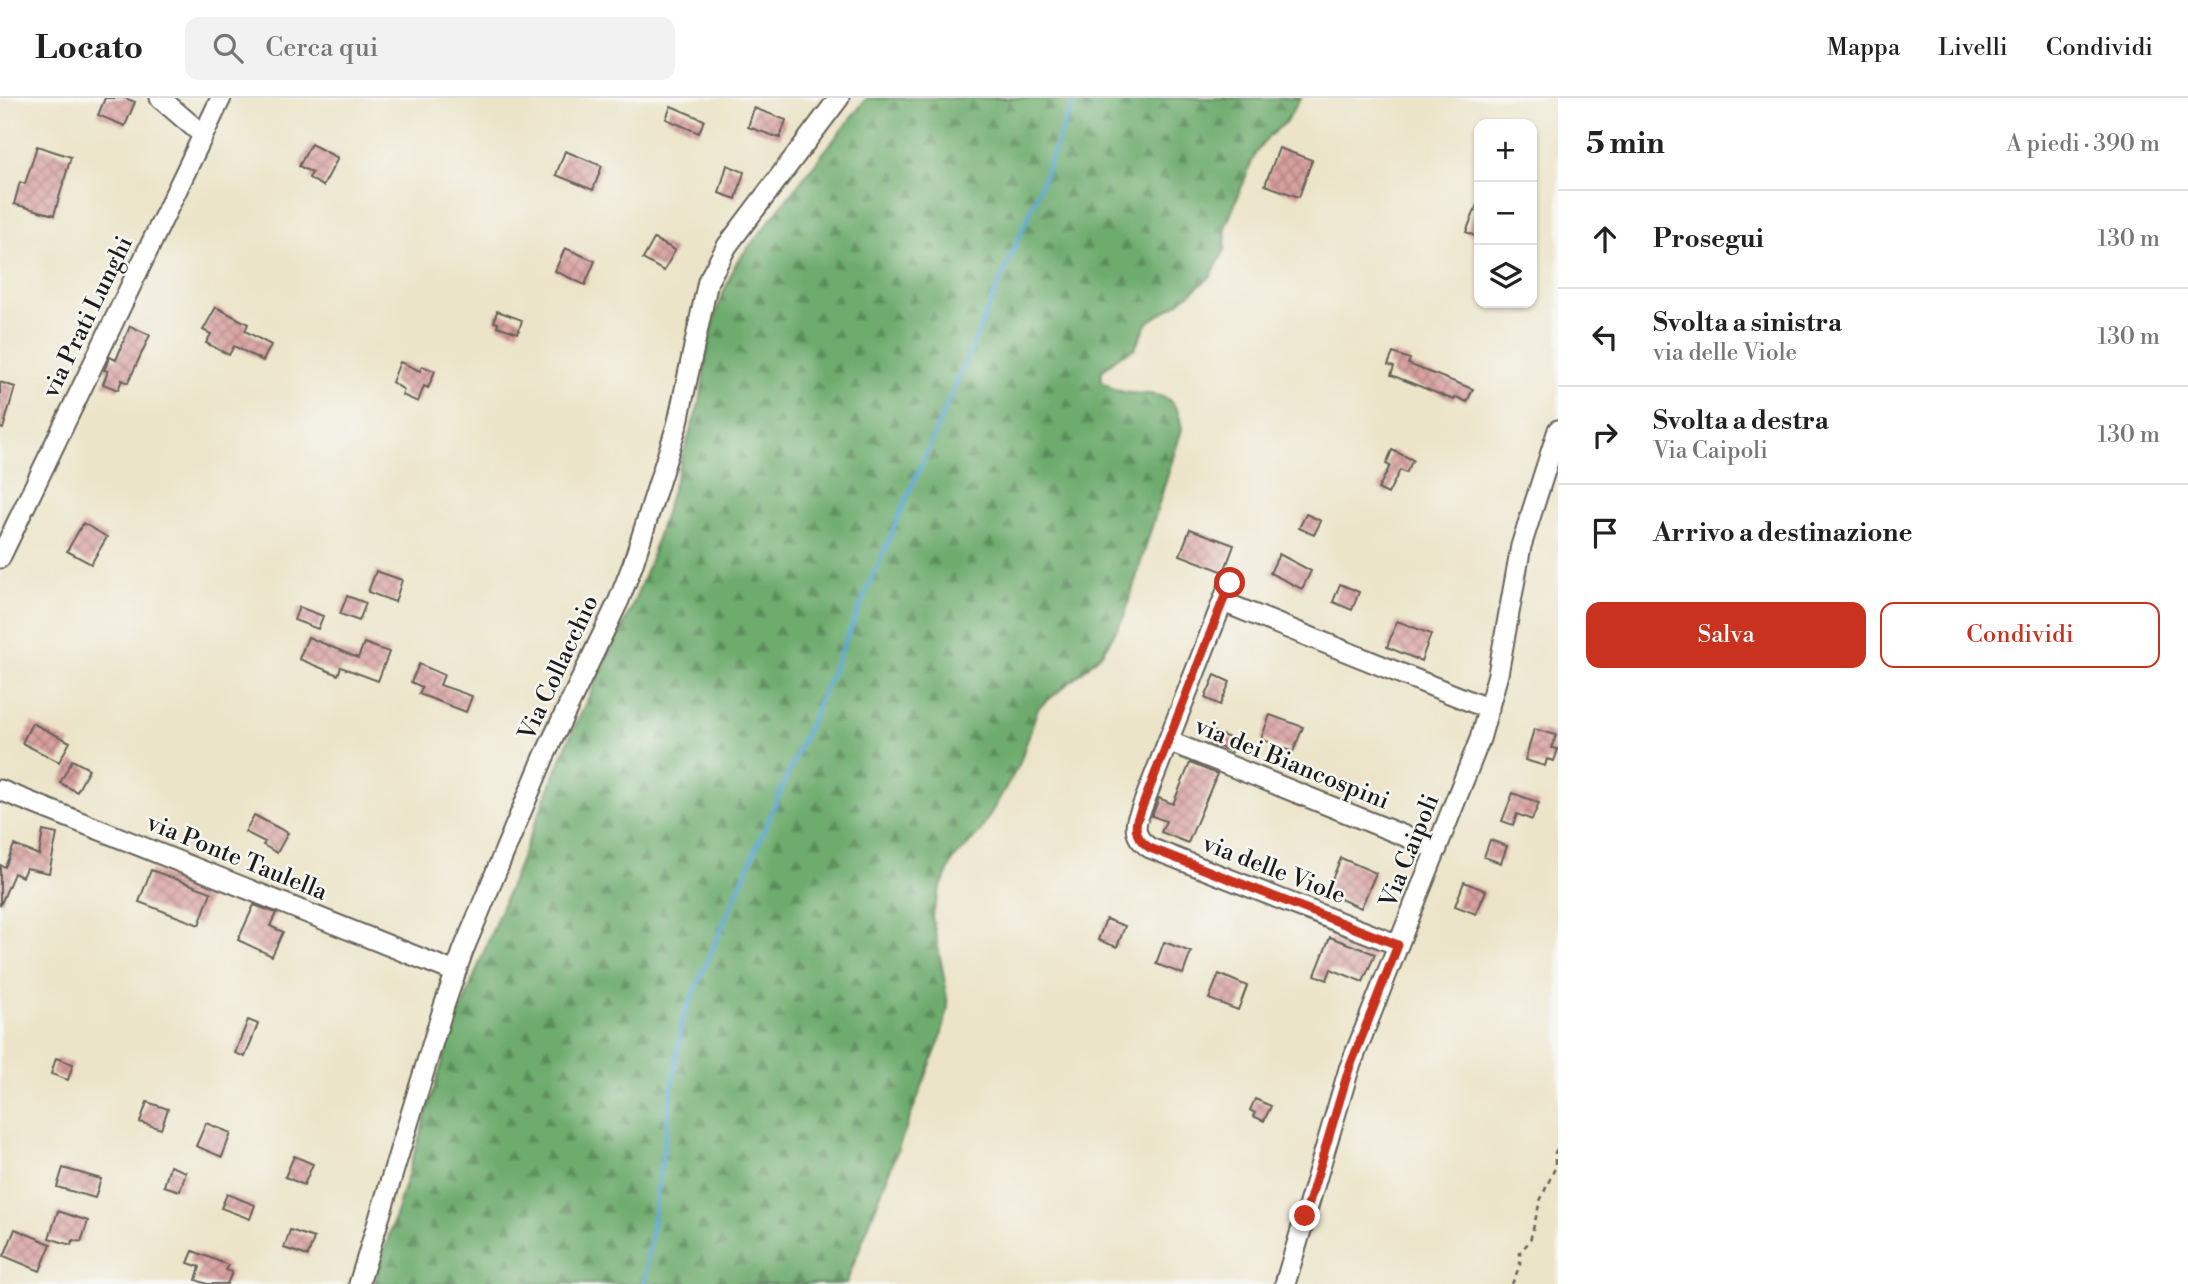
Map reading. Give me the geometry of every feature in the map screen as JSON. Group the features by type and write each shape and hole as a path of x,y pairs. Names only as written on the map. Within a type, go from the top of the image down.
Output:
{"street":[{"path":"160,98 203,135"},
{"name":"via Prati Lunghi","path":"0,558 221,98"},
{"name":"Via Collacchio","path":"359,1284 455,972 544,757 619,600 633,564 678,422 701,309 713,270 727,246 839,98"},
{"name":"Via Caipoli","path":"1285,1284 1349,1069 1474,756 1498,674 1521,546 1558,430"},
{"path":"1168,741 1230,583"},
{"path":"1223,602 1489,709"},
{"name":"via delle Viole","path":"1168,741 1137,820 1136,834 1143,844 1398,945"},
{"name":"via dei Biancospini","path":"1168,741 1437,849"},
{"name":"via Ponte Taulella","path":"0,790 455,972"}],"path":[{"path":"1513,1284 1520,1265 1520,1252 1530,1241 1540,1201 1555,1168 1558,1146"}],"green space":[{"path":"867,98 1301,98 1285,123 1269,136 1255,154 1226,226 1225,250 1210,277 1178,303 1148,322 1135,348 1118,357 1102,371 1101,381 1116,390 1166,398 1173,404 1182,429 1124,617 1103,652 1038,708 1019,765 978,835 953,860 940,889 932,916 948,1008 941,1037 846,1284 374,1284 447,1047 571,734 648,567 701,397 707,350 719,303 736,263"}],"building":[{"path":"105,98 125,98 135,102 125,126 98,115"},
{"path":"671,106 704,120 699,133 666,119"},
{"path":"754,108 786,120 780,138 748,127"},
{"path":"311,144 338,158 323,186 309,178 312,173 299,166"},
{"path":"37,146 71,157 54,215 14,204 20,182 25,184"},
{"path":"1279,148 1312,160 1299,197 1265,185"},
{"path":"565,151 602,166 593,190 556,175"},
{"path":"727,165 744,172 736,199 719,193"},
{"path":"1474,212 1474,236 1466,232"},
{"path":"654,239 675,250 664,271 643,259"},
{"path":"565,248 595,261 585,285 555,271"},
{"path":"216,307 248,324 245,331 271,345 263,361 234,346 229,355 206,343 211,334 203,330"},
{"path":"497,311 522,320 518,333 497,326 498,323 494,322"},
{"path":"130,326 150,335 128,383 122,380 118,390 103,384 108,371 104,370 110,357 116,360"},
{"path":"1393,353 1410,359 1408,364 1473,389 1467,402 1456,397 1454,400 1391,375 1394,367 1388,365"},
{"path":"400,362 420,371 422,366 435,371 428,388 424,386 418,402 402,395 404,390 392,382"},
{"path":"0,382 15,387 3,429 0,428"},
{"path":"1392,450 1413,460 1406,473 1400,470 1388,494 1378,489 1390,466 1386,464"},
{"path":"1306,514 1321,521 1314,535 1299,528"},
{"path":"83,523 107,537 91,564 67,551"},
{"path":"1190,529 1234,545 1224,572 1180,555"},
{"path":"1279,554 1311,571 1302,589 1270,573"},
{"path":"376,571 402,580 395,602 368,592"},
{"path":"1340,584 1359,592 1352,610 1333,602"},
{"path":"347,596 366,603 359,621 340,614"},
{"path":"299,607 323,616 318,629 294,620"},
{"path":"1397,621 1431,634 1421,661 1387,647"},
{"path":"308,637 358,658 364,643 389,652 378,681 341,667 338,675 299,659"},
{"path":"419,664 444,675 440,685 472,696 466,712 419,694 422,687 411,682"},
{"path":"1215,675 1230,682 1220,705 1205,698"},
{"path":"1270,715 1303,727 1293,752 1261,739"},
{"path":"32,723 70,742 59,762 22,743"},
{"path":"1534,729 1556,735 1552,748 1558,749 1554,761 1547,759 1545,766 1525,760"},
{"path":"1214,732 1235,740 1231,752 1210,743"},
{"path":"72,760 89,769 77,792 60,783"},
{"path":"1190,763 1217,774 1188,843 1161,832 1166,821 1152,816 1159,798 1173,804"},
{"path":"1513,793 1539,803 1532,820 1517,814 1513,825 1502,821"},
{"path":"254,815 288,833 277,853 263,845 265,842 245,832"},
{"path":"43,831 57,834 49,873 26,868 22,877 14,873 0,906 0,865 5,867 14,845 39,855"},
{"path":"1490,840 1507,846 1501,863 1484,857"},
{"path":"1341,858 1376,873 1361,908 1326,893"},
{"path":"151,870 211,892 199,925 139,902"},
{"path":"1464,882 1486,891 1476,914 1455,906"},
{"path":"254,905 276,913 270,926 283,932 272,956 238,940"},
{"path":"1106,919 1125,926 1117,947 1098,940"},
{"path":"1330,937 1375,954 1363,982 1331,969 1327,980 1315,975"},
{"path":"1164,942 1191,952 1183,974 1156,964"},
{"path":"1219,974 1247,986 1238,1010 1209,999"},
{"path":"248,1020 258,1024 245,1057 235,1053"},
{"path":"56,1058 73,1064 68,1080 51,1074"},
{"path":"1255,1099 1271,1106 1264,1121 1253,1116 1255,1113 1250,1110"},
{"path":"147,1102 168,1109 161,1129 140,1122"},
{"path":"206,1123 231,1133 222,1157 196,1146"},
{"path":"294,1156 313,1164 304,1185 285,1177"},
{"path":"170,1166 186,1172 180,1191 164,1186"},
{"path":"63,1168 101,1179 95,1198 57,1187"},
{"path":"227,1194 255,1205 250,1219 221,1208"},
{"path":"58,1211 88,1221 81,1242 73,1240 71,1245 49,1238"},
{"path":"15,1229 51,1244 40,1271 4,1256"},
{"path":"290,1230 314,1238 308,1256 284,1248"},
{"path":"193,1251 228,1265 226,1270 232,1272 227,1284 207,1284 196,1280 200,1267 188,1263"}],"waterway":[{"path":"644,1284 682,1020 1030,212 1075,98"}],"route":[{"path":"1230,583 1137,820 1136,834 1143,844 1150,848 1398,945 1349,1069 1305,1216"}]}
